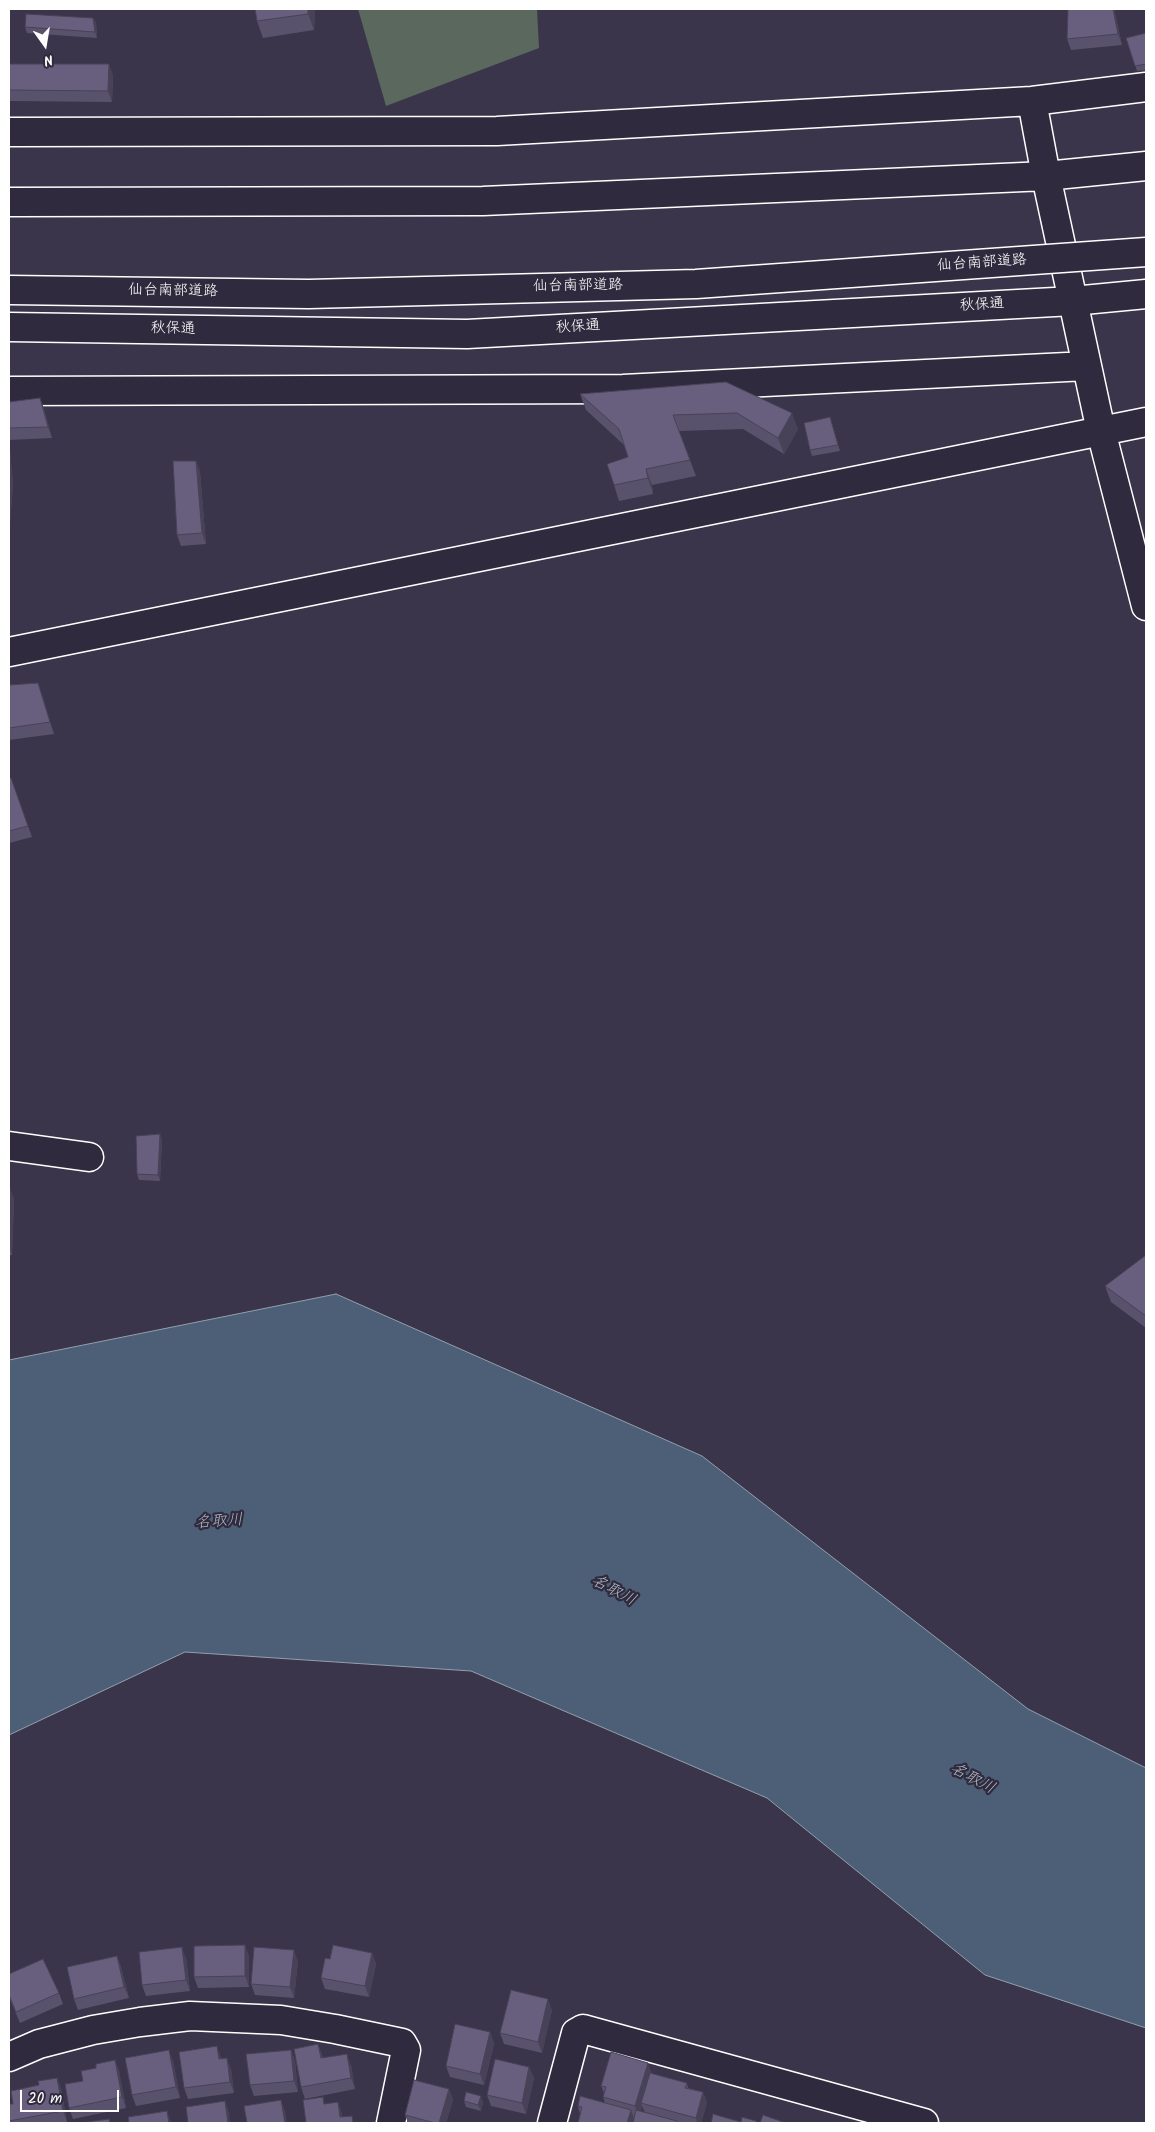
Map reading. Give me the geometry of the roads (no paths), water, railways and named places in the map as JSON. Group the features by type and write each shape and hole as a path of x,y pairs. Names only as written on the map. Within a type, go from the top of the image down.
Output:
{"main road":[{"path":"9,132 497,131 1032,101 1146,87"},
{"path":"1032,101 1046,176 1101,432 1146,606"},
{"path":"9,202 483,201 1046,176 1146,166"},
{"name":"仙台南部道路","path":"9,290 309,294 696,284 1146,252"},
{"name":"秋保通","path":"9,327 467,334 1073,301 1146,294"},
{"path":"9,390 623,389 1087,366"},
{"path":"9,652 1146,422"},
{"path":"9,1146 90,1157"},
{"path":"9,2057 39,2044 93,2030 190,2016 281,2020 335,2029 402,2043 406,2050 391,2123"},
{"path":"552,2123 576,2033 583,2029 924,2123"}],"water":[{"name":"名取川","path":"336,1294 702,1456 1028,1709 1146,1768 1146,2028 985,1975 767,1798 471,1671 185,1652 9,1735 9,1360"}]}
